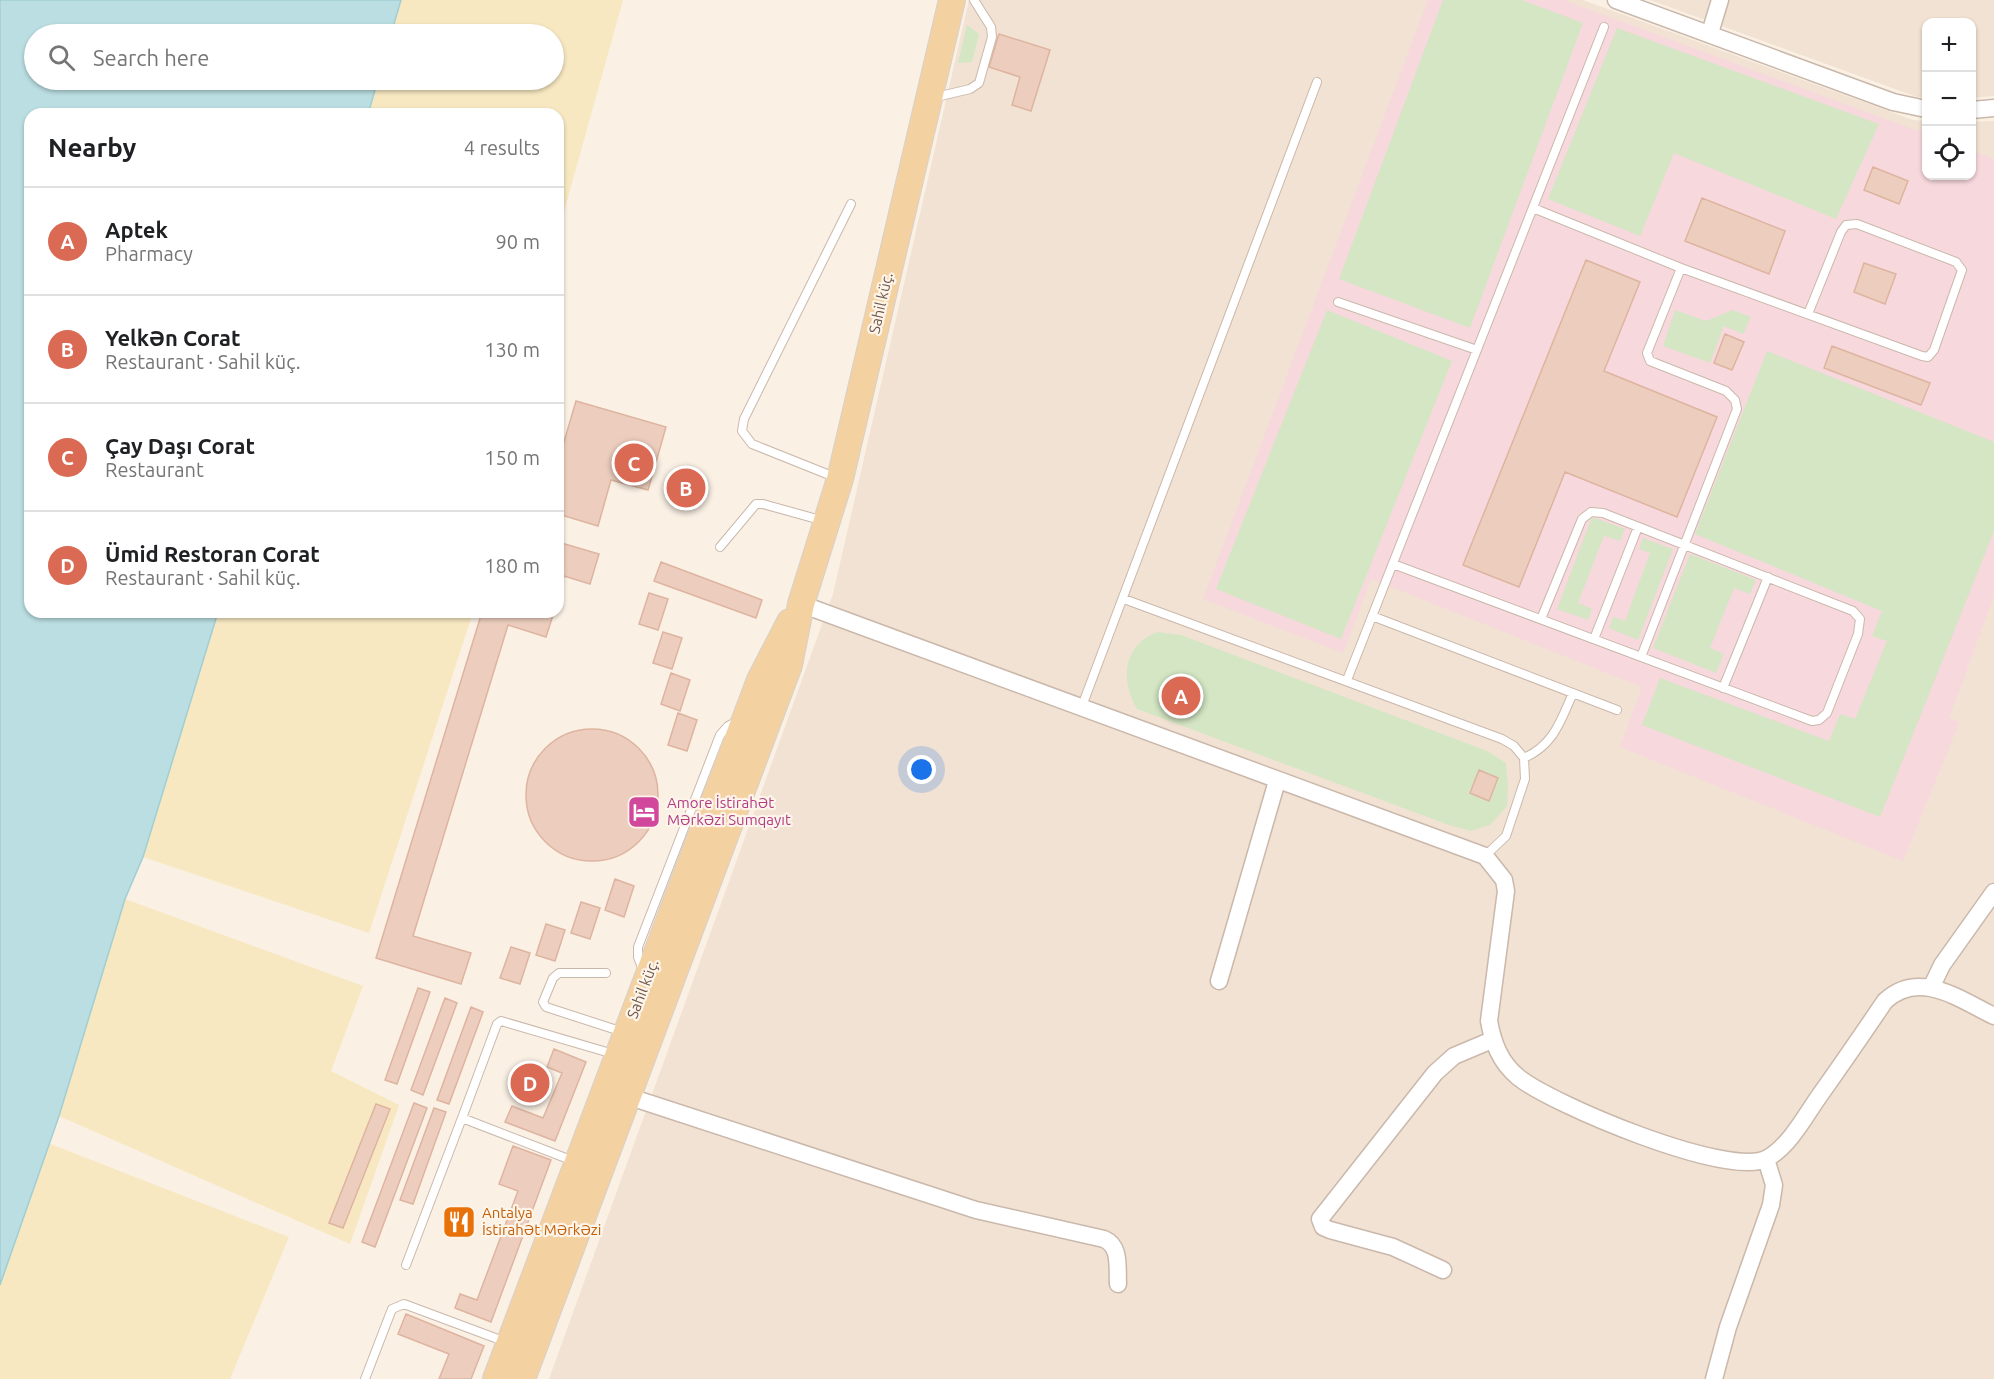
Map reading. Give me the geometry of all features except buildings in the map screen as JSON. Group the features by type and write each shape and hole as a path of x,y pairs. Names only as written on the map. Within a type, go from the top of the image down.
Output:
{"main road":[{"name":"Sahil küç.","path":"522,1379 789,665 801,604 840,479 952,0"},
{"name":"Sahil küç.","path":"496,1379 747,717 771,657 801,604"}],"street":[{"path":"1616,0 1893,102 1922,108"},
{"path":"1710,33 1720,0"},
{"path":"1976,110 1994,108"},
{"path":"801,604 1485,856 1504,880 1506,891 1490,1004 1492,1040 1499,1054 1516,1076 1549,1097 1697,1154 1738,1162 1766,1159 1790,1138 1885,1001 1896,991 1918,985 1931,988 1994,1016"},
{"path":"1219,981 1277,781"},
{"path":"1931,988 1942,965 1994,892"},
{"path":"1443,1270 1393,1247 1330,1230 1323,1227 1320,1219 1435,1073 1454,1056 1492,1040"},
{"path":"627,1096 976,1209 1112,1242 1116,1250 1118,1284"},
{"path":"1714,1379 1728,1327 1771,1205 1774,1185 1766,1159"}],"lane":[{"path":"929,99 970,89 979,84 992,37 991,27 974,0"},
{"path":"1347,680 1604,27"},
{"path":"1082,706 1317,82"},
{"path":"840,479 752,444 742,431 744,419 851,204"},
{"path":"1533,208 1681,268 1808,314 1928,357 1934,350 1962,270 1956,262 1857,224 1846,225 1840,232 1808,314"},
{"path":"1641,657 1686,546 1737,409 1731,394 1726,391 1650,362 1647,353 1681,268"},
{"path":"1338,302 1477,350"},
{"path":"720,547 756,504 828,522"},
{"path":"1393,564 1812,721 1819,720 1830,705 1858,634 1860,619 1853,611 1603,513 1591,512 1582,519 1542,619"},
{"path":"1594,639 1638,527"},
{"path":"1723,688 1768,578"},
{"path":"1124,599 1347,680 1502,739 1514,746 1524,758 1525,778 1506,836 1485,856"},
{"path":"1372,616 1617,710"},
{"path":"1524,758 1535,753 1550,741 1573,693"},
{"path":"606,973 559,973 554,978 543,1002 546,1007 622,1044"},
{"path":"405,1265 497,1024 501,1021 622,1044"},
{"path":"462,1118 577,1162"},
{"path":"365,1379 392,1309 404,1304 509,1343"}],"shaded area":[{"path":"969,0 1583,0 1913,120 1922,121 1922,180 1976,180 1976,122 1994,121 1994,1379 549,1379 833,594"},
{"path":"1428,0 1563,0 1922,133 1922,180 1976,180 1976,152 1994,159 1994,596 1949,718 1959,723 1903,861 1620,747 1642,687 1371,579 1343,653 1203,599"},
{"path":"1650,0 1994,0 1994,96 1976,98 1976,18 1922,18 1922,97"}],"green space":[{"path":"1443,0 1522,0 1583,23 1470,328 1339,279"},
{"path":"967,25 979,34 972,62 958,63"},
{"path":"1617,28 1879,124 1836,219 1674,153 1640,236 1548,199"},
{"path":"1327,310 1452,361 1341,639 1216,589"},
{"path":"1675,310 1706,321 1733,310 1751,317 1743,334 1724,326 1710,363 1663,346"},
{"path":"1767,351 1994,442 1994,531 1880,817 1642,725 1660,678 1829,741 1840,714 1855,719 1887,641 1872,636 1882,611 1695,534"},
{"path":"1592,517 1625,529 1620,541 1604,536 1578,603 1592,609 1588,620 1557,609"},
{"path":"1643,538 1673,549 1638,640 1609,628 1613,617 1625,621 1650,553 1639,549"},
{"path":"1690,554 1756,580 1750,594 1734,588 1710,648 1724,654 1716,673 1653,648"},
{"path":"1158,632 1181,635 1487,751 1506,763 1507,806 1490,825 1471,831 1449,825 1137,709 1128,686 1128,664 1131,654 1138,645"}],"sand":[{"path":"401,0 623,0 564,211 564,108 370,108 375,90 564,90 564,24 394,24"},
{"path":"216,618 471,618 369,933 143,857"},
{"path":"125,899 363,986 331,1071 399,1105 350,1244 59,1116"},
{"path":"48,1143 289,1237 230,1379 0,1379 0,1285"}],"water":[{"path":"0,0 401,0 394,24 24,24 24,90 375,90 370,108 24,108 24,618 216,618 143,857 125,899 59,1116 0,1285"}],"place":[{"name":"Çay Daşı Corat","path":"634,463"},
{"name":"Yelkən Corat","path":"686,488"},
{"name":"Aptek","path":"1181,696"},
{"name":"Amore İstirahət Mərkəzi Sumqayıt","path":"644,812"},
{"name":"Ümid Restoran Corat","path":"530,1083"},
{"name":"Antalya İstirahət Mərkəzi","path":"459,1222"}]}
